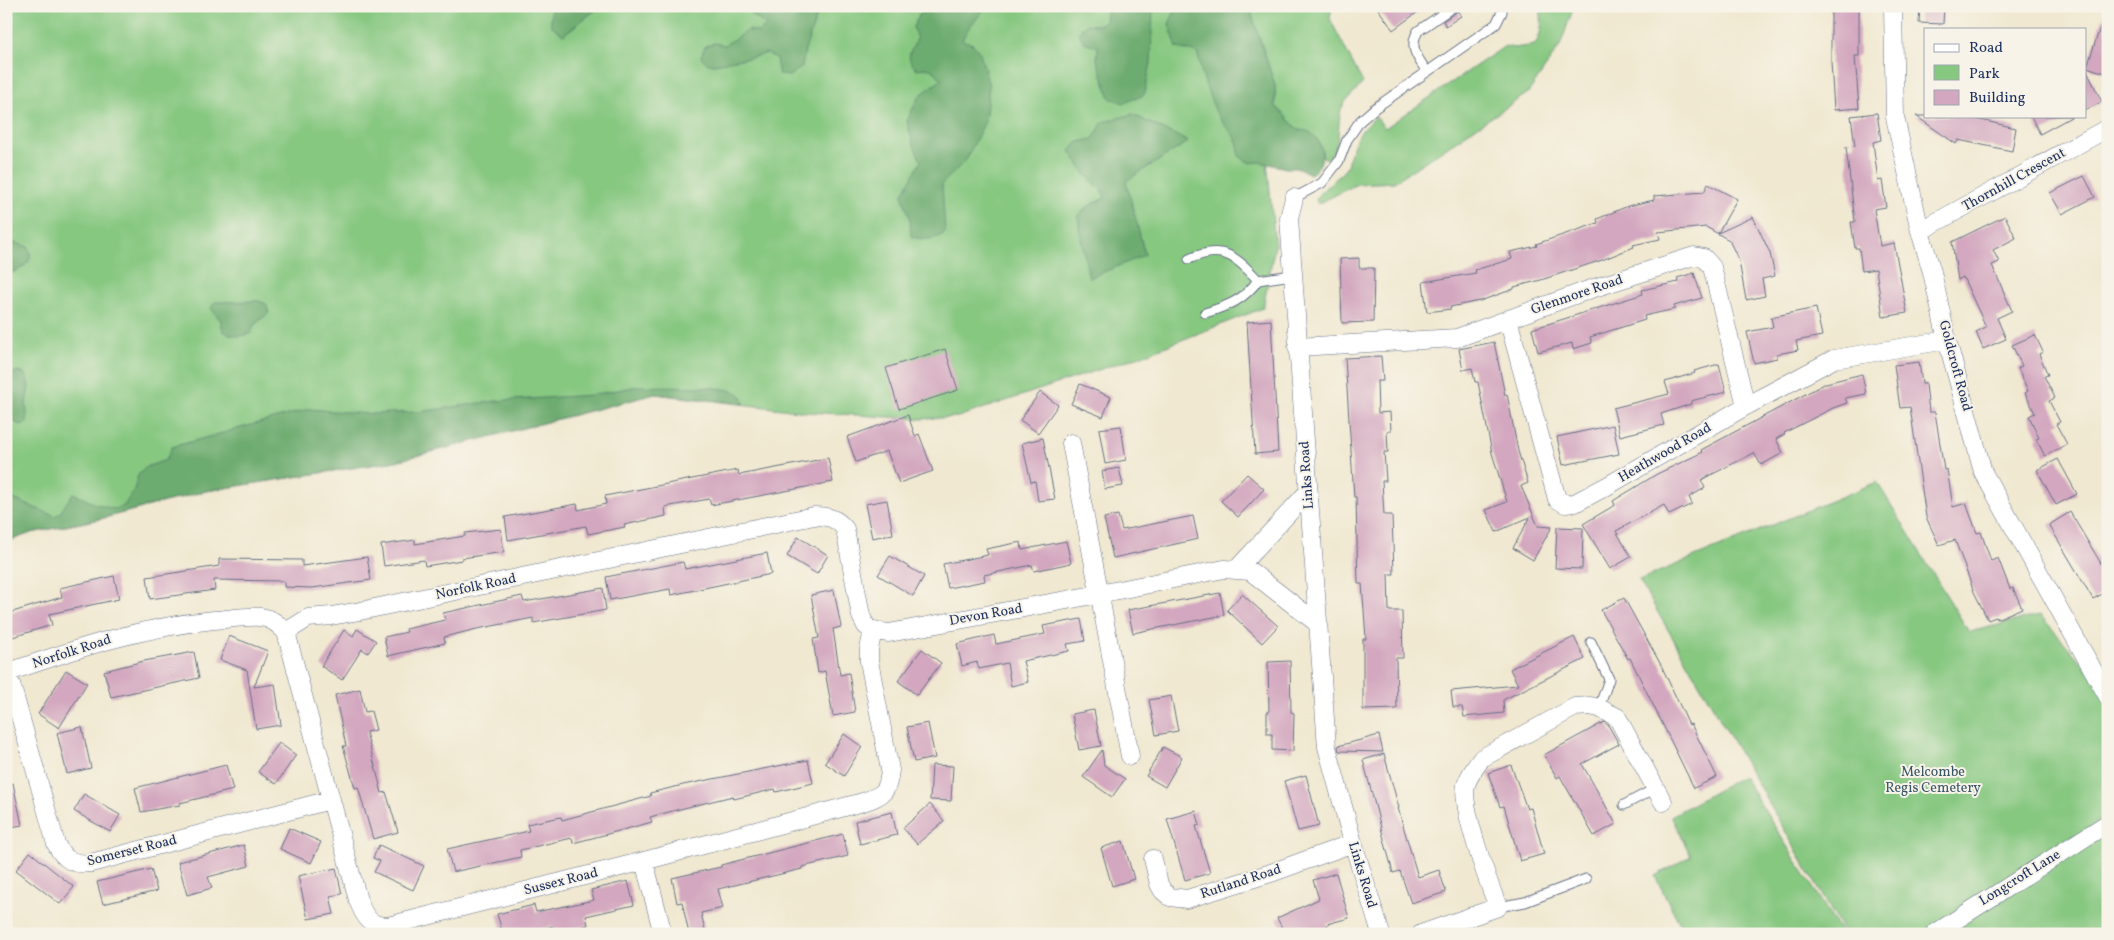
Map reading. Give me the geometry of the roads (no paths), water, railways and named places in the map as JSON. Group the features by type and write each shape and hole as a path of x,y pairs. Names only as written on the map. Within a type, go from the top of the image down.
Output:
{"street":[{"name":"Goldcroft Road","path":"1893,6 1895,117 1920,231 1932,272 1947,340 1983,472 2105,686"},
{"name":"Thornhill Crescent","path":"1920,231 2108,128"},
{"name":"Links Road","path":"1294,198 1289,218 1292,275 1326,747 1381,934"},
{"name":"Glenmore Road","path":"1297,347 1457,338 1694,256 1704,258 1712,268 1746,406"},
{"name":"Heathwood Road","path":"1508,319 1556,498 1565,504 1575,503 1608,486 1746,406 1834,359 1947,340"},
{"path":"1071,443 1130,756"},
{"path":"1237,569 1308,492"},
{"name":"Norfolk Road","path":"7,673 78,648 129,634 199,622 261,617 276,622 286,632 308,618 360,611 814,516 827,516 840,522 845,529 861,616 866,626 873,631"},
{"name":"Devon Road","path":"873,631 889,633 1224,569 1250,571 1316,623"},
{"name":"Sussex Road","path":"286,632 330,800 368,929 388,926 644,861 863,802 882,795 888,785 890,770 869,661 869,649 873,631"},
{"name":"Somerset Road","path":"7,673 56,844 62,856 69,862 91,863 330,800"},
{"path":"1421,934 1498,907 1465,807 1466,786 1472,772 1482,758 1575,707 1590,706 1599,708 1617,717 1659,795"},
{"name":"Longcroft Lane","path":"1934,934 2108,823"},
{"name":"Rutland Road","path":"1153,859 1159,884 1163,891 1170,897 1187,899 1271,873 1353,844"},
{"path":"644,861 662,934"}],"lane":[{"path":"1427,72 1414,49 1415,36 1418,31 1454,6"},
{"name":"Links Road","path":"1294,198 1322,183 1339,162 1347,140 1360,121 1375,108 1496,24 1502,12 1502,6"},
{"path":"1189,259 1208,252 1219,251 1240,261 1258,280"},
{"path":"1205,314 1236,301 1248,293 1258,280 1292,275"},
{"path":"1591,642 1609,679 1599,708"},
{"path":"1624,805 1659,795"},
{"path":"1498,907 1525,902 1586,879"}],"park label":[{"name":"Melcombe Regis Cemetery","path":"1933,780"}]}
